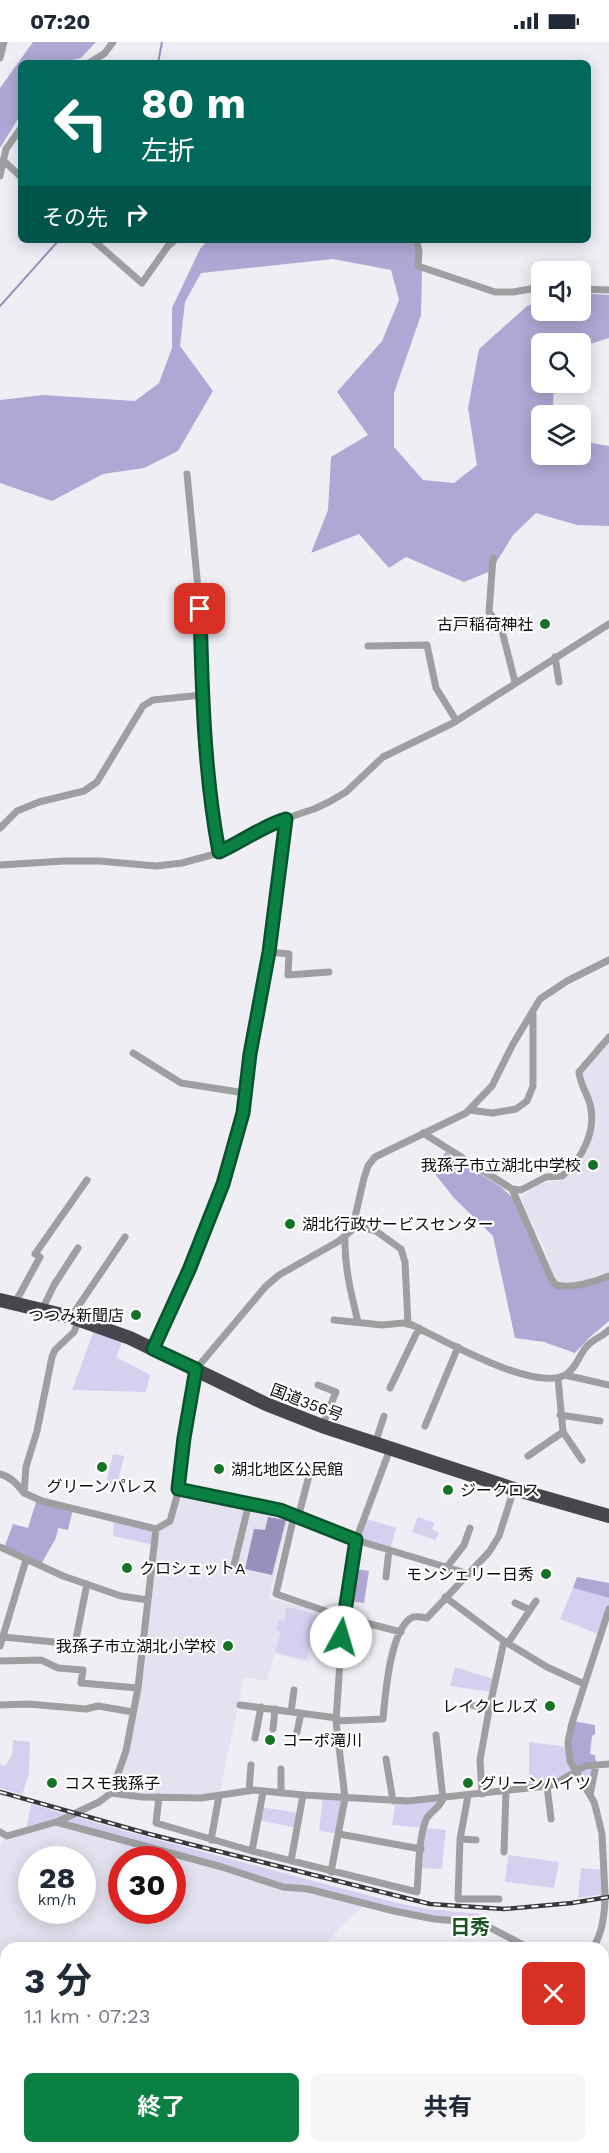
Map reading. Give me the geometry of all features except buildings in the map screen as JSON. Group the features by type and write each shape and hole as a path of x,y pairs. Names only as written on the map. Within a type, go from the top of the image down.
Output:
{"highway":[{"name":"国道356号","path":"0,1300 75,1318 153,1349 266,1404 322,1426 514,1489 609,1516"}],"street":[{"path":"0,58 4,42"},
{"path":"94,60 105,53 113,42"},
{"path":"0,176 6,149 18,132"},
{"path":"3,160 18,174"},
{"path":"96,243 142,283 172,243"},
{"path":"417,243 418,267 495,292 531,289"},
{"path":"591,289 609,290"},
{"path":"187,474 200,609 202,695 213,820 219,852"},
{"path":"493,558 489,612 501,627 515,682"},
{"path":"0,865 99,861 156,866 182,863 219,852 236,845 272,823 329,802 346,792 382,757 456,720 609,624"},
{"path":"368,646 427,645 436,688 456,720"},
{"path":"555,657 559,682"},
{"path":"0,828 17,811 39,802 84,790 97,782 143,706 153,700 202,695"},
{"path":"153,1349 189,1270 223,1184 243,1113 269,952 286,819"},
{"path":"269,952 289,954 288,975 329,972"},
{"path":"0,1474 15,1482 24,1493 42,1501 156,1529 170,1521 178,1489 196,1369 266,1286 279,1275 352,1230 368,1166 375,1156 469,1110 492,1086 513,1044 540,999 567,981 609,960"},
{"path":"469,1110 493,1113 516,1109 527,1101 533,1086 533,1011"},
{"path":"423,1133 512,1189 521,1190 546,1177 562,1176 580,1156 591,1128 590,1103 579,1080 579,1072 609,1037"},
{"path":"133,1053 181,1083 245,1093"},
{"path":"15,1303 40,1257 35,1254 87,1180"},
{"path":"512,1189 556,1285 563,1287 609,1276"},
{"path":"354,1225 376,1231 393,1241 401,1249 405,1262 408,1324"},
{"path":"345,1236 347,1272 358,1322"},
{"path":"24,1493 26,1467 37,1431 52,1357 55,1350 74,1332 75,1318 125,1237"},
{"path":"42,1310 54,1285 78,1248"},
{"path":"334,1320 382,1325 408,1324 497,1366 534,1378 561,1377 609,1385"},
{"path":"390,1388 419,1329"},
{"path":"561,1377 570,1372 586,1347 609,1330"},
{"path":"425,1426 426,1411 458,1347"},
{"path":"561,1377 560,1415 563,1432 582,1460"},
{"path":"318,1385 336,1392 322,1426"},
{"path":"560,1415 600,1421"},
{"path":"375,1444 384,1416"},
{"path":"528,1456 563,1432"},
{"path":"332,1872 345,1798 337,1720 343,1617 356,1540 390,1449"},
{"path":"311,1468 276,1594 343,1617 401,1632"},
{"path":"178,1489 280,1510 356,1540 469,1574"},
{"path":"240,1705 337,1720 383,1719 392,1654 401,1632 410,1619 416,1616 427,1618 489,1552 499,1536 514,1489"},
{"path":"234,1565 249,1503"},
{"path":"447,1567 464,1545 470,1528"},
{"path":"0,1832 7,1836 56,1822 99,1802 111,1793 126,1751 138,1688 156,1529"},
{"path":"0,1547 87,1584 121,1596 148,1600"},
{"path":"386,1577 390,1550"},
{"path":"0,1646 26,1560"},
{"path":"3,1637 75,1644 87,1584"},
{"path":"445,1597 506,1642 547,1667 584,1684"},
{"path":"482,1794 480,1760 489,1710 506,1642 536,1601"},
{"path":"515,1603 530,1611"},
{"path":"596,1942 602,1928 605,1901 603,1898 605,1894 603,1834 594,1802 570,1761 568,1742 609,1609"},
{"path":"0,1661 41,1660 58,1668 83,1670 81,1683 138,1688"},
{"path":"291,1712 294,1690"},
{"path":"0,1705 28,1704 86,1709 98,1707 133,1712"},
{"path":"468,1704 489,1710"},
{"path":"255,1738 261,1707"},
{"path":"273,1729 275,1709"},
{"path":"297,1732 301,1713"},
{"path":"159,1797 156,1823 252,1851 417,1892 426,1818 440,1806 443,1799 436,1735"},
{"path":"386,1759 393,1801"},
{"path":"111,1793 201,1798 249,1791 393,1801 443,1799 547,1786 585,1766 609,1764"},
{"path":"590,1795 596,1765"},
{"path":"249,1791 251,1766"},
{"path":"281,1769 281,1793"},
{"path":"547,1786 551,1819"},
{"path":"504,1852 506,1791"},
{"path":"252,1851 263,1792"},
{"path":"211,1840 219,1796"},
{"path":"291,1861 303,1796"},
{"path":"468,1796 460,1839 458,1899 499,1899"},
{"path":"56,1822 222,1867 283,1887 308,1889 394,1911 478,1923 518,1942"},
{"path":"339,1834 421,1848"},
{"path":"460,1839 476,1840"}],"shaded area":[{"path":"33,42 96,42 81,58 20,60"},
{"path":"18,63 18,119 0,148 0,88"},
{"path":"205,243 413,243 422,272 421,315 394,393 394,447 423,480 454,483 477,465 468,408 479,349 527,306 531,305 531,321 591,321 591,294 609,295 609,338 591,344 591,333 531,333 531,393 554,393 553,405 531,405 531,465 591,465 591,443 609,446 609,526 577,525 536,513 513,535 491,571 464,582 406,557 389,568 359,534 311,553 328,510 331,457 368,435 337,392 382,341 399,300 391,270 333,259 201,273 185,302 180,346 213,391 178,451 144,468 103,474 52,501 0,483 0,400 43,395 135,401 159,383 172,348 172,308 200,249"},
{"name":"我孫子市立湖北中学校","path":"609,1041 609,1273 567,1283 559,1281 553,1273 521,1199 529,1190 543,1183 562,1180 584,1158 596,1125 593,1100 582,1078 582,1073"},
{"path":"446,1152 501,1187 524,1208 555,1282 571,1287 609,1275 609,1321 575,1353 544,1342 515,1338 493,1236 454,1198 431,1169"},
{"path":"96,1325 125,1336 116,1357 150,1375 146,1392 72,1390"},
{"path":"113,1454 124,1456 117,1486 106,1483"},
{"name":"我孫子市立湖北小学校","path":"181,1495 289,1519 269,1598 321,1612 309,1663 275,1654 267,1681 244,1677 219,1796 111,1793 126,1751 156,1529 170,1521"},
{"path":"37,1499 73,1509 68,1530 58,1528 56,1538 40,1566 4,1548 13,1524 28,1528"},
{"path":"268,1517 286,1520 272,1575 245,1569 254,1529 265,1530"},
{"path":"418,1517 435,1523 432,1529 439,1533 435,1540 412,1532"},
{"path":"114,1519 156,1529 154,1545 113,1536"},
{"path":"367,1519 396,1528 390,1550 356,1540"},
{"path":"351,1568 369,1571 364,1603 346,1601"},
{"path":"577,1577 609,1583 609,1598 573,1588"},
{"path":"573,1588 609,1598 609,1609 600,1635 560,1619"},
{"path":"287,1607 317,1614 306,1660 275,1652 281,1632 276,1630 278,1620 284,1621"},
{"path":"455,1667 496,1680 493,1692 450,1686"},
{"path":"573,1721 595,1725 590,1754 595,1755 596,1765 576,1772 568,1752"},
{"path":"13,1740 30,1742 29,1774 22,1795 0,1788 0,1765 5,1766 12,1755"},
{"path":"529,1742 568,1747 596,1765 590,1795 576,1772 555,1784 529,1788"},
{"path":"323,1797 345,1798 339,1834 319,1831"},
{"path":"443,1799 426,1818 425,1828 446,1830 442,1869 419,1868 424,1828 392,1825 396,1801"},
{"path":"31,1804 181,1846 138,1846 56,1822 26,1831"},
{"path":"260,1807 300,1813 297,1828 258,1820"},
{"path":"56,1822 147,1846 108,1846 108,1924 186,1924 186,1856 366,1904 340,1927 328,1942 0,1942 0,1844 7,1836"},
{"path":"186,1847 394,1902 427,1909 481,1914 479,1923 371,1907 186,1860"},
{"path":"508,1855 559,1862 554,1888 505,1882"},
{"path":"581,1868 604,1870 605,1894 578,1898"}],"waterway":[{"path":"159,60 162,42"},
{"path":"0,306 56,243"}],"railway":[{"path":"0,1792 149,1834 430,1904 504,1909 609,1897"}],"place":[{"name":"古戸稲荷神社","path":"545,624"},
{"name":"我孫子市立湖北中学校","path":"593,1165"},
{"name":"湖北行政サービスセンター","path":"290,1224"},
{"name":"つつみ新聞店","path":"136,1315"},
{"name":"グリーンパレス","path":"102,1467"},
{"name":"湖北地区公民館","path":"219,1469"},
{"name":"ジークロス","path":"448,1490"},
{"name":"クロシェットA","path":"127,1568"},
{"name":"モンシェリー日秀","path":"546,1574"},
{"name":"我孫子市立湖北小学校","path":"228,1646"},
{"name":"レイクヒルズ","path":"550,1706"},
{"name":"コーポ滝川","path":"270,1740"},
{"name":"コスモ我孫子","path":"52,1783"},
{"name":"グリーンハイツ","path":"468,1783"}],"district":[{"name":"日秀","path":"470,1927"}],"route":[{"path":"200,609 202,695 213,820 219,852 236,845 272,823 286,819 269,952 250,1054 243,1113 223,1184 189,1270 153,1349 196,1369 178,1489 280,1510 356,1540 341,1637"}]}
